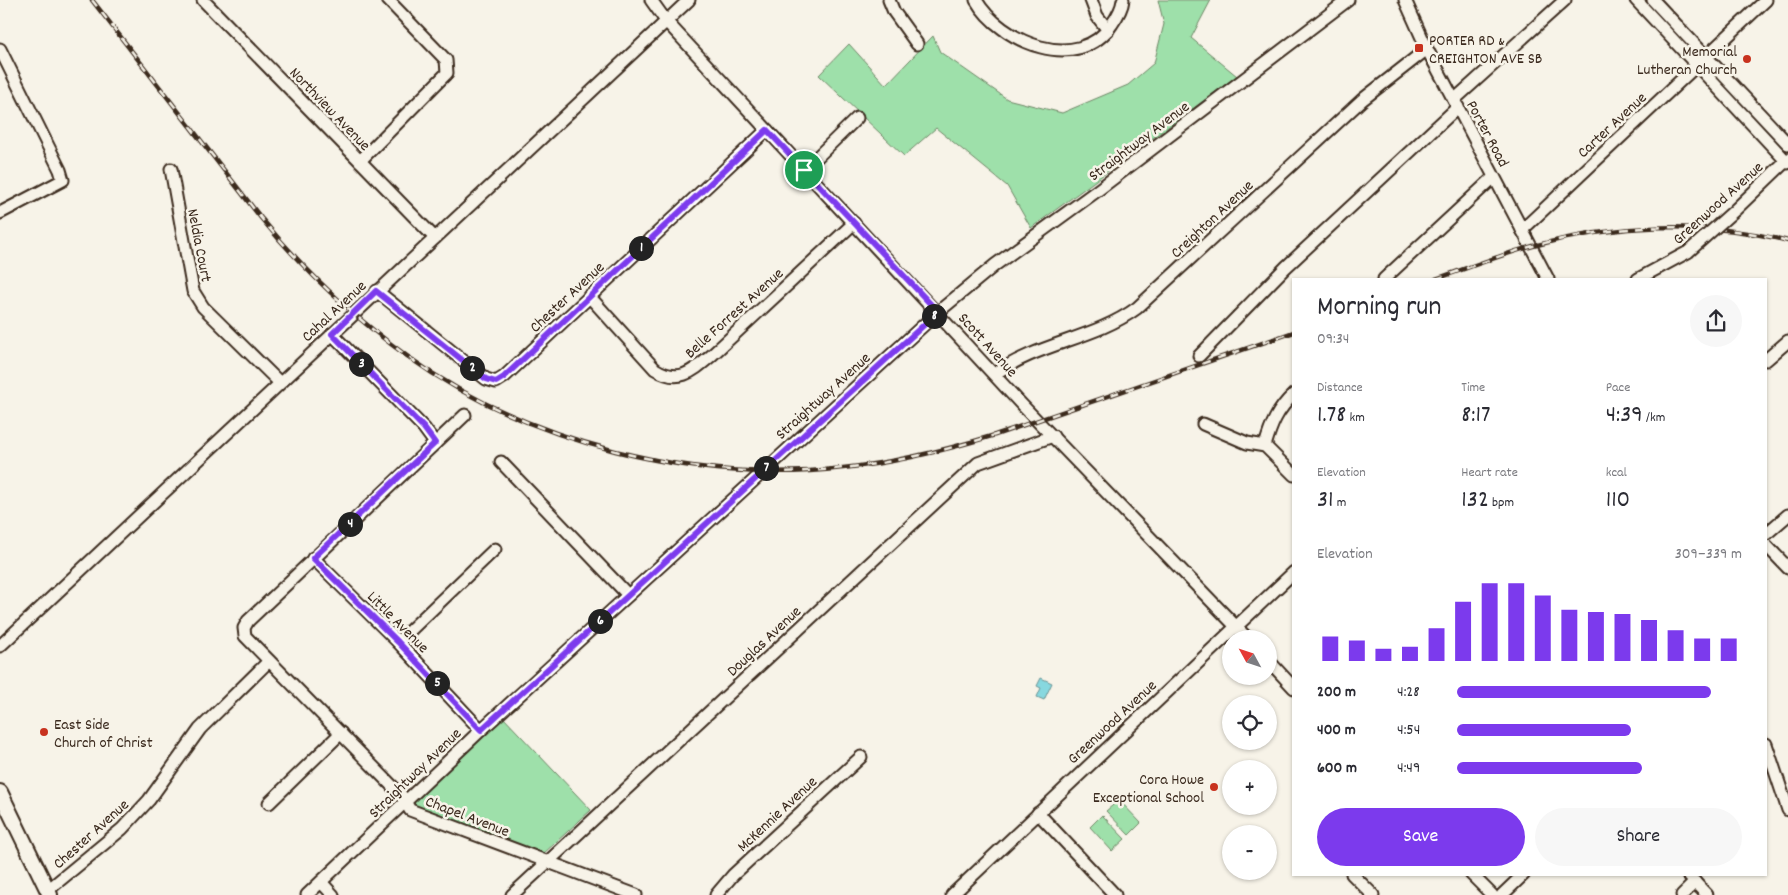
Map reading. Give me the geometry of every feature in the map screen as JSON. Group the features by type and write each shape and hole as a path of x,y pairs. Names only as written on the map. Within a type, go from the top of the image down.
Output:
{"main road":[{"path":"0,792 49,893"}],"street":[{"name":"Northview Avenue","path":"203,0 435,238"},
{"path":"360,161 447,73 448,66 446,60 388,0"},
{"name":"Scott Avenue","path":"651,0 666,21 804,170 1053,436 1240,630"},
{"name":"Cahal Avenue","path":"0,646 376,291 689,0"},
{"path":"889,0 894,12 917,44"},
{"path":"976,0 988,17 1014,38 1043,48 1075,48 1090,43 1108,30 1118,16 1123,0"},
{"path":"1091,0 1098,16 1108,30"},
{"name":"Straightway Avenue","path":"307,895 481,730 938,312 995,265 1098,190 1348,0"},
{"name":"Porter Road","path":"1405,0 1427,49 1547,278"},
{"path":"1199,356 1286,267 1565,0"},
{"path":"1636,0 1787,161"},
{"path":"1654,0 1788,144"},
{"name":"Carter Avenue","path":"1522,230 1766,0"},
{"path":"0,49 60,170 63,180 0,213"},
{"name":"Creighton Avenue","path":"995,374 1012,362 1122,319 1138,308 1362,100 1427,49"},
{"path":"1734,104 1744,95"},
{"path":"804,170 857,118"},
{"name":"Chester Avenue","path":"376,291 486,379 496,382 767,130"},
{"name":"Greenwood Avenue","path":"1640,278 1688,252 1787,161"},
{"name":"Neldia Court","path":"171,169 193,291 203,308 279,382"},
{"path":"1385,278 1494,177"},
{"name":"Belle Forrest Avenue","path":"588,296 655,369 665,376 684,375 696,369 711,356 854,223"},
{"path":"332,334 424,428 435,443"},
{"path":"1767,359 1788,342"},
{"path":"1265,446 1273,420 1292,396"},
{"path":"313,558 465,415"},
{"path":"1203,424 1247,443 1265,446 1292,473"},
{"name":"Douglas Avenue","path":"512,895 978,463 1053,436"},
{"path":"501,462 628,595"},
{"path":"1767,533 1788,515"},
{"path":"1767,546 1788,568"},
{"path":"398,642 495,549"},
{"name":"Chapel Avenue","path":"313,558 248,621 244,628 245,636 402,796 410,810 546,863 636,895"},
{"name":"Little Avenue","path":"313,558 398,642 481,730"},
{"name":"Greenwood Avenue","path":"952,895 1292,574"},
{"name":"Chester Avenue","path":"49,893 122,829 154,794 200,729 268,661"},
{"path":"1278,671 1292,686"},
{"path":"269,803 340,733"},
{"path":"1767,746 1785,787 1788,810"},
{"name":"McKennie Avenue","path":"716,895 733,875 860,757"},
{"path":"1038,813 1115,895"},
{"path":"1354,876 1373,895"},
{"path":"1473,876 1492,895"},
{"path":"1502,895 1522,876"},
{"path":"1682,895 1691,878 1707,895"},
{"path":"321,882 333,895"}],"green space":[{"path":"1158,0 1211,0 1191,38 1237,76 1031,228 1007,186 936,128 904,156 819,75 849,44 886,85 933,36 940,52 1007,99 1062,113 1128,85 1154,63 1164,24"},
{"path":"502,716 591,810 543,854 416,808 411,801"},
{"path":"1119,800 1141,823 1129,835 1106,811"},
{"path":"1102,815 1125,839 1112,851 1090,827"}],"water":[{"path":"1041,678 1052,683 1044,700 1037,697 1041,688 1037,686"}],"railway":[{"path":"92,0 261,218 329,292 367,325 407,356 454,386 505,413 559,434 615,451 673,463 730,470 787,472 882,463 939,451 995,435 1292,333"},
{"path":"1439,278 1533,246 1596,233 1628,229 1660,227 1725,230 1757,234 1788,241"}],"place":[{"name":"PORTER RD & CREIGHTON AVE SB","path":"1419,48"},
{"name":"Memorial Lutheran Church","path":"1747,59"},
{"name":"East Side Church of Christ","path":"44,732"},
{"name":"Cora Howe Exceptional School","path":"1214,787"}],"route":[{"path":"767,130 804,170 938,312 481,730 398,642 313,558 435,443 424,428 332,334 376,291 486,379 496,382 504,377 588,296 767,130"}]}
